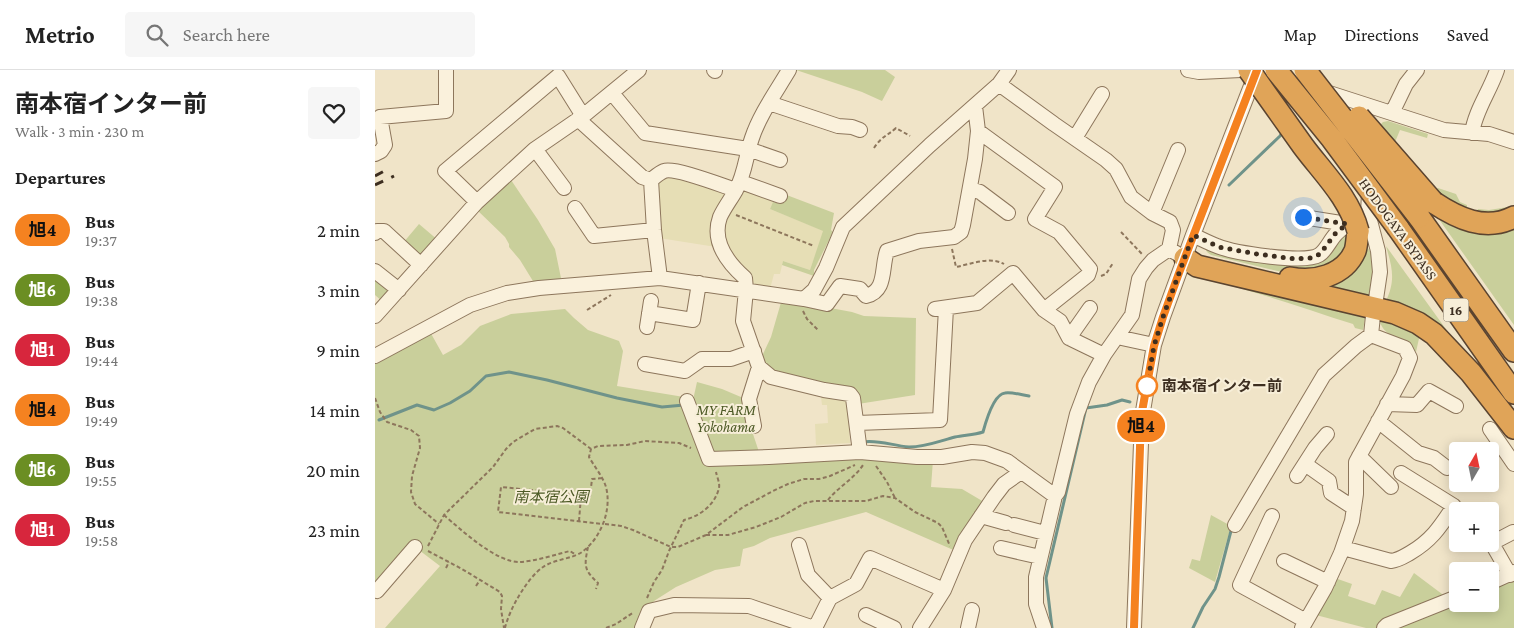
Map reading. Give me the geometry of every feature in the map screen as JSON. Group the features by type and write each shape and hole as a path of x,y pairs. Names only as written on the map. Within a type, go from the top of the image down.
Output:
{"highway":[{"path":"1177,253 1201,256 1284,277 1309,280 1330,275 1344,265 1355,250 1357,223 1341,194 1304,148 1249,70"},
{"name":"HODOGAYA BYPASS","path":"1276,70 1332,139 1398,228 1514,393"},
{"name":"HODOGAYA BYPASS","path":"1305,70 1426,209 1514,351"},
{"path":"1314,70 1365,123 1426,209 1479,223 1502,222 1514,217"},
{"path":"1177,253 1197,266 1395,313 1417,323 1434,334 1471,373 1514,428"}],"street":[{"path":"375,154 381,151 385,145 380,117 446,111 446,70"},
{"path":"375,316 477,202 535,150 612,93 638,70"},
{"path":"789,70 769,103 753,135 739,186 720,217 718,230 719,245 732,266 745,278 746,290 743,321 759,367 771,377 849,394 853,398 860,452"},
{"path":"804,299 814,290 827,268 843,227 930,145 999,84 1009,70"},
{"path":"1188,70 1199,72 1241,70"},
{"path":"1044,628 1036,604 1036,577 1045,533 1055,496 1058,492 1083,395 1104,355 1132,315 1139,279 1151,262 1177,253 1193,235 1258,70 1444,130 1489,134 1514,142"},
{"path":"1392,113 1407,84 1417,70"},
{"path":"1472,133 1473,124 1493,83 1497,70"},
{"path":"477,202 445,171 558,76 580,117 642,177 651,180"},
{"path":"999,84 1107,160 1116,169 1131,197 1152,213 1170,222 1173,230 1177,253 1163,317 1154,346 1141,417 1134,628"},
{"path":"612,93 645,133 748,149 779,160"},
{"path":"1075,138 1102,94"},
{"path":"769,103 838,126 852,127 860,130"},
{"path":"375,356 470,305 507,293 539,288 660,278 827,304 840,286 860,289 866,296 872,295 881,284 887,251 919,241 954,237 961,232 975,159 978,131 975,106"},
{"path":"1374,107 1357,223 1377,252 1381,272 1376,299"},
{"path":"978,131 1055,187 1035,219 1059,232 1090,269 1088,275 1044,310"},
{"path":"535,150 564,188"},
{"path":"1152,213 1178,150"},
{"path":"651,180 664,171 670,171 780,196"},
{"path":"651,180 654,230 660,278"},
{"path":"970,189 980,192 1008,213"},
{"path":"575,208 594,236 654,230"},
{"path":"1303,217 1357,223"},
{"path":"1193,235 1219,247 1295,259 1311,258 1320,254 1335,234 1357,223"},
{"path":"375,233 377,231 384,231 421,265"},
{"path":"375,271 399,290"},
{"path":"857,423 940,420 940,308 977,303 1013,273 1044,310 1060,321 1069,338 1104,355"},
{"path":"649,313 693,320 699,283"},
{"path":"1069,338 1090,308"},
{"path":"1235,525 1324,375 1371,335 1373,316"},
{"path":"1272,516 1240,585 1304,624 1328,582 1343,548 1352,521 1356,494 1355,462 1403,376 1410,358 1405,348 1371,335"},
{"path":"1117,337 1154,346"},
{"path":"645,364 685,371 702,359 731,359 753,351"},
{"path":"754,426 749,399 759,367"},
{"path":"1387,404 1417,405 1429,391 1456,406"},
{"path":"687,401 712,464 860,452 925,457 942,457 972,452 985,453 1007,461 1055,496"},
{"path":"1378,421 1417,453 1434,458 1447,468"},
{"path":"1490,429 1514,464"},
{"path":"1297,476 1315,448 1327,434"},
{"path":"1359,456 1391,487"},
{"path":"1305,464 1329,481 1331,493 1354,508"},
{"path":"920,628 944,590 965,540 994,496 1004,484 1021,472"},
{"path":"1343,548 1391,561 1399,560 1424,545 1440,529 1454,506 1401,473"},
{"path":"981,516 1045,533"},
{"path":"1499,538 1513,532"},
{"path":"799,545 808,575 830,598"},
{"path":"376,592 415,547"},
{"path":"1001,548 1040,557"},
{"path":"1498,552 1512,573 1499,579"},
{"path":"642,628 646,609 675,605 749,606 815,628 830,598 855,584 870,558 944,590"},
{"path":"1284,561 1328,582"},
{"path":"1384,628 1387,625 1449,600"},
{"path":"968,628 972,610"},
{"path":"866,615 894,628"}],"path":[{"path":"873,148 883,136 897,128 910,136"},
{"path":"724,210 814,246"},
{"path":"1121,232 1151,262"},
{"path":"949,237 956,267 998,261 1003,263 1013,273"},
{"path":"1102,276 1106,274 1113,262"},
{"path":"804,299 803,310 818,330"},
{"path":"375,398 380,412 387,422 411,430 419,436 419,448 412,476 411,492 415,504 439,524"},
{"path":"505,628 500,592 481,579 426,550 444,515 493,467 505,449 513,442 535,429 557,426 563,428 591,450"},
{"path":"505,628 507,618 518,599 541,568 562,558 576,555 592,543 604,524 607,495 606,485 589,457 591,450 598,446 627,445 645,441 679,443 695,450 712,464 719,484 715,496 703,511 693,518 684,520 662,570 654,582 646,609 606,628"},
{"path":"602,478 591,479 590,496 501,487 498,512 621,526 671,547 678,547 706,535 743,507 773,491 805,480 830,476 864,460 863,466 858,472 828,500"},
{"path":"873,464 881,472 895,498"},
{"path":"579,521 581,496"},
{"path":"706,535 728,535 756,527 781,517 805,503 814,501 866,500 883,496 895,498 915,512 937,523 942,527 949,545"},
{"path":"444,515 471,538 505,560 519,562 570,552 576,555"},
{"path":"588,546 586,569 588,574 598,583 596,590"},
{"path":"446,568 449,562"},
{"path":"476,586 481,579"}],"shaded area":[{"path":"664,175 730,193 716,247 659,238 655,214 659,177"},
{"path":"741,186 775,199 770,209 824,231 810,270 783,261 780,274 774,274 770,289 748,284 722,241 724,215"},
{"path":"821,397 848,400 850,443 816,445 815,424 828,423 827,405 822,405"}],"green space":[{"path":"796,70 885,70 895,77 882,101 862,92"},
{"path":"1388,121 1428,134 1427,138 1400,130 1393,147 1404,152 1401,161 1380,125"},
{"path":"509,177 555,249 562,283 536,286 520,260 509,247 505,237 475,208"},
{"path":"1438,188 1456,194 1460,202 1467,205 1467,210 1476,212 1478,209 1489,210 1514,207 1499,212 1472,213 1432,192"},
{"path":"784,194 834,213 831,230 833,232 814,270 814,276 782,265 783,261 810,270 823,231 770,209 773,202 780,204"},
{"path":"1436,215 1514,227 1514,325"},
{"path":"419,224 439,241 422,260 403,243"},
{"path":"1342,233 1348,233 1345,252 1335,264 1286,273 1211,255 1203,244 1209,250 1217,253 1294,263"},
{"path":"1364,241 1372,255 1372,278 1369,298 1307,284"},
{"path":"1386,246 1461,350 1386,301 1391,286 1392,273"},
{"path":"1198,274 1366,313 1363,330 1355,328 1353,324 1272,298 1232,286 1191,277"},
{"path":"375,277 392,291 383,302 375,295"},
{"path":"782,299 864,316 916,318 915,395 858,404 774,373 763,364 763,354 771,337"},
{"name":"南本宿公園","path":"565,309 588,330 619,341 623,351 617,386 684,397 709,463 854,457 933,460 931,487 962,489 984,502 958,552 866,512 770,538 743,549 740,566 715,570 676,587 654,601 648,609 640,628 385,628 440,566 411,544 375,583 375,360 429,330 443,355 461,345 480,326 511,314"},
{"path":"1379,317 1420,334 1416,352 1412,347 1384,330"},
{"name":"MY FARM Yokohama","path":"697,382 722,389 748,400 753,434 759,452 713,453 693,400"},
{"path":"1211,515 1231,526 1215,582 1189,568 1192,559 1200,561"},
{"path":"1514,571 1514,628 1366,628 1312,614 1332,577 1352,584 1348,596 1375,605 1382,590 1400,597 1414,573 1449,599 1449,612 1499,612 1499,577"}],"waterway":[{"path":"1229,185 1283,132"},
{"path":"379,420 417,405 434,410 470,391 486,376 509,372 662,407 684,405"},
{"path":"862,442 874,441 915,447 980,433 983,432 997,398 1005,393 1029,396"},
{"path":"1052,628 1046,578 1086,408 1107,405 1122,400 1130,402"},
{"path":"1193,628 1203,607 1215,589 1232,527"}],"railway":[{"path":"375,176 388,169"},
{"path":"375,185 394,176"}],"bus line":[{"name":"旭4","path":"1134,628 1141,417 1154,346 1193,235 1257,70"}],"place":[{"name":"南本宿インター前","path":"1147,386"}],"route":[{"path":"1147,386 1154,346 1193,235 1219,247 1295,259 1311,258 1320,254 1335,234 1347,224 1303,217"}]}
